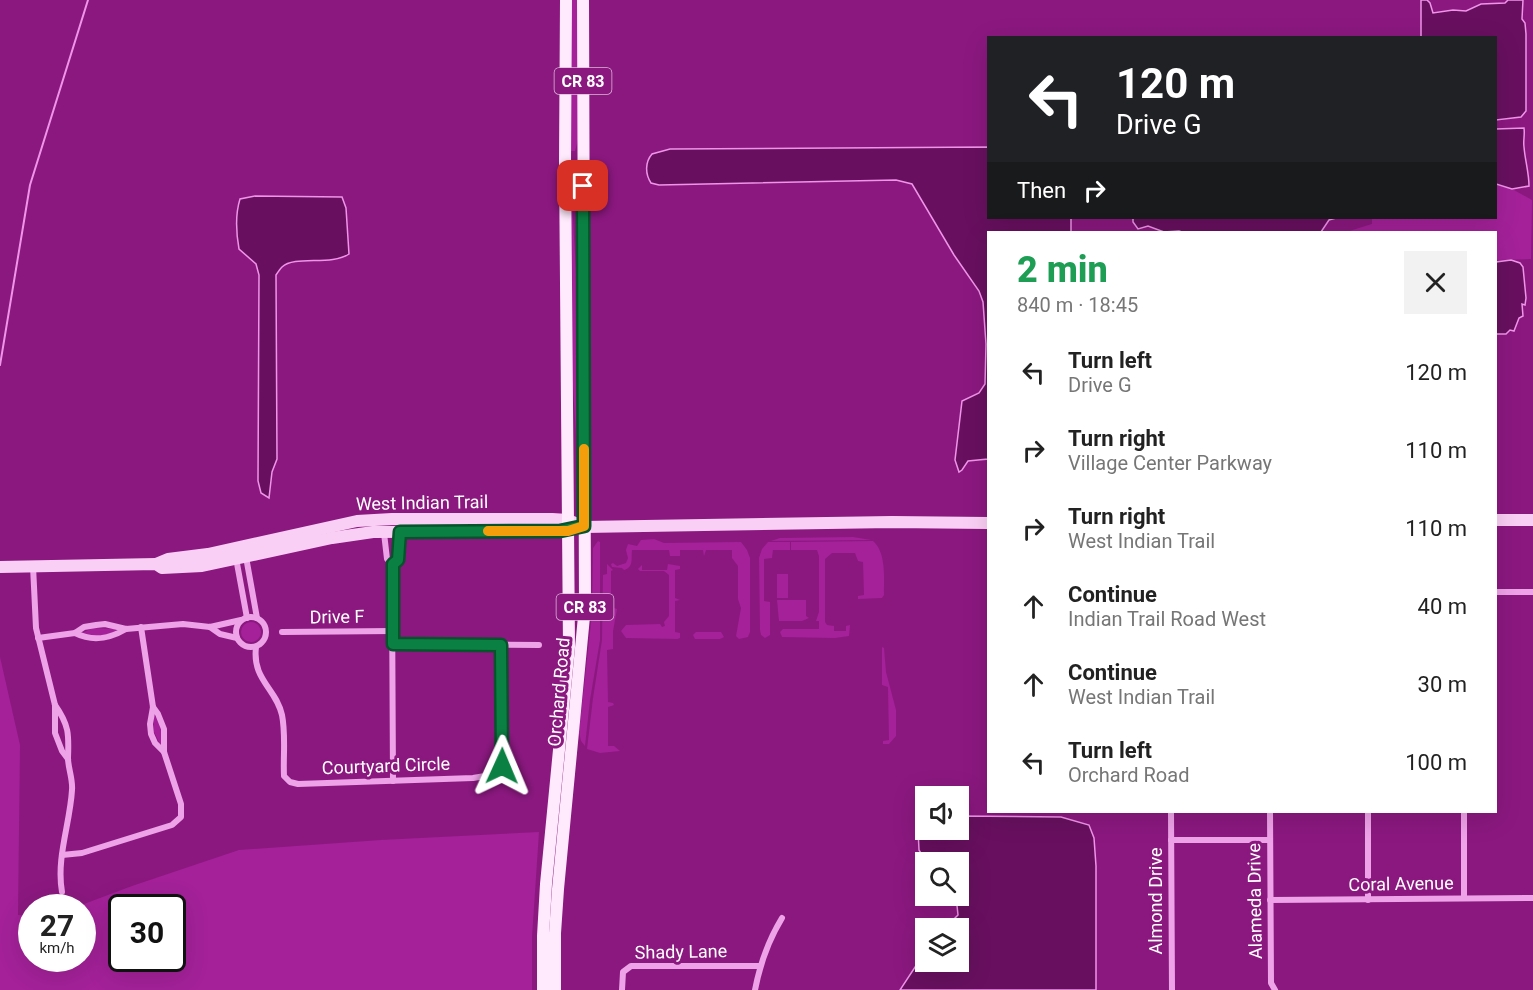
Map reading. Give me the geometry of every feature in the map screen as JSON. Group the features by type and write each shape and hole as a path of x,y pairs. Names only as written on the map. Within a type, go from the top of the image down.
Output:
{"main road":[{"name":"Orchard Road","path":"543,990 546,884 568,647 566,0"},
{"name":"Orchard Road","path":"555,990 558,889 583,643 584,0"}],"street":[{"name":"West Indian Trail","path":"240,553 331,525 392,519 584,526 987,523"},
{"path":"392,519 400,532 398,560 393,564 387,559 384,532 392,519"},
{"path":"1497,520 1533,520"},
{"name":"West Indian Trail","path":"0,567 156,564 168,559 240,553 384,532 478,531 568,525"},
{"path":"240,553 257,618 265,624 267,631 262,644 256,647 244,646 237,638 236,631 244,619 240,553"},
{"path":"393,564 393,781"},
{"path":"33,566 35,621 55,705 55,733 68,759"},
{"path":"1497,592 1533,592"},
{"path":"38,638 75,633 84,627 105,624 126,628 183,624 210,627 257,618"},
{"path":"141,627 153,707 151,734 155,743 164,752"},
{"path":"210,627 220,634 237,638"},
{"path":"75,633 85,638 100,639 115,635 126,628"},
{"name":"Drive F","path":"282,632 393,631"},
{"path":"393,644 539,645"},
{"name":"Courtyard Circle","path":"256,647 255,658 260,677 282,714 284,776 286,780 298,784 489,777 497,774 503,761 501,645"},
{"path":"55,705 67,726 70,737 68,759 72,779 59,875 62,892"},
{"path":"62,855 82,853 172,825 182,817 181,804 164,752 164,729 153,707"},
{"name":"Almond Drive","path":"1171,813 1172,990"},
{"name":"Alameda Drive","path":"1269,813 1271,983 1275,990"},
{"path":"1368,813 1368,900"},
{"path":"1464,813 1464,898"},
{"path":"1171,840 1270,840"},
{"name":"Coral Avenue","path":"1270,900 1533,898"},
{"path":"755,990 767,946 782,918"},
{"name":"Shady Lane","path":"622,990 623,972 630,966 760,966"}],"shaded area":[{"path":"570,0 579,0 579,137 575,151 570,151"},
{"path":"1421,0 1427,0 1430,3 1433,13 1466,11 1481,4 1523,0 1522,19 1525,23 1526,34 1526,111 1521,117 1497,120 1497,36 1421,36"},
{"path":"1524,128 1529,186 1512,189 1497,184 1497,129"},
{"path":"987,147 987,219 1071,219 1071,231 987,231 987,459 968,461 959,472 955,460 962,401 979,393 985,384 986,344 983,302 979,291 954,255 912,184 896,180 659,185 651,183 647,172 648,161 652,154 670,149"},
{"path":"1497,181 1532,200 1531,259 1497,260 1497,231 1349,231 1372,224 1372,219 1497,219"},
{"path":"255,196 342,197 346,208 349,254 341,258 288,263 276,275 277,459 272,472 269,498 261,493 258,481 259,275 256,264 239,249 237,230 237,211 240,199"},
{"path":"570,203 572,203 580,338 579,484 571,354"},
{"path":"1133,219 1332,219 1329,220 1322,231 1161,231 1148,226 1138,229"},
{"path":"1511,260 1520,263 1523,267 1526,298 1525,305 1522,304 1523,316 1519,318 1514,331 1510,330 1506,334 1497,334 1497,262"},
{"path":"853,537 871,540 771,541 780,538"},
{"path":"654,539 664,543 741,542 750,558 750,632 748,637 739,639 736,636 741,608 738,599 738,566 732,558 732,550 706,550 704,556 703,550 680,550 680,556 670,556 669,550 632,550 629,567 624,570 612,567 613,563 617,566 626,563 628,544 637,546 641,540"},
{"path":"598,541 600,542 600,640 585,746 579,732 592,614 593,548"},
{"path":"873,541 882,558 884,595 882,598 858,599 858,596 864,595 863,562 858,561 855,553 832,553 825,559 825,622 827,625 834,626 834,631 846,631 846,626 850,625 849,636 782,637 780,632 783,629 819,629 819,621 816,621 819,612 819,556 817,550 791,550 791,542"},
{"path":"768,542 790,542 790,550 773,550 772,558 764,559 764,601 770,602 770,635 765,638 761,635 760,630 759,558"},
{"path":"607,564 613,570 611,571 611,607 617,609 613,649 607,650 608,702 614,705 608,707 608,746 614,746 620,751 600,753 587,749 602,640 603,575 607,574"},
{"path":"668,564 680,566 680,569 675,570 675,598 680,600 675,601 675,632 680,633 680,638 626,638 621,631 626,625 660,624 662,627 665,626 664,622 669,616 669,575 664,571 640,571 638,569 642,565 642,570 667,570"},
{"path":"777,574 788,574 788,598 777,598"},
{"path":"777,600 806,600 806,616 809,618 802,621 779,621"},
{"path":"251,622 258,625 261,632 258,639 251,642 244,639 241,632 244,625"},
{"path":"93,628 117,631 95,636 82,633"},
{"path":"696,632 721,632 724,637 695,639 693,635"},
{"path":"882,647 896,710 896,736 889,744 883,744 883,741 889,740 888,687 882,685"},
{"path":"0,657 20,745 18,972 96,972 96,900 108,895 108,972 186,972 186,894 111,894 239,850 539,832 532,937 532,990 0,990"},
{"path":"154,715 161,730 161,746 154,732"},
{"path":"969,816 1061,817 1089,825 1094,838 1096,866 1096,990 900,990 915,967 915,972 969,972 969,918 955,918 958,915 957,906 969,906 969,852 920,852 919,840 969,840"}],"waterway":[{"path":"0,365 30,185 88,0"}],"slow traffic":[{"path":"488,531 568,531 584,526 584,449"}],"route":[{"path":"502,766 501,645 393,644 393,564 398,560 400,532 568,531 584,526 583,186"}]}
